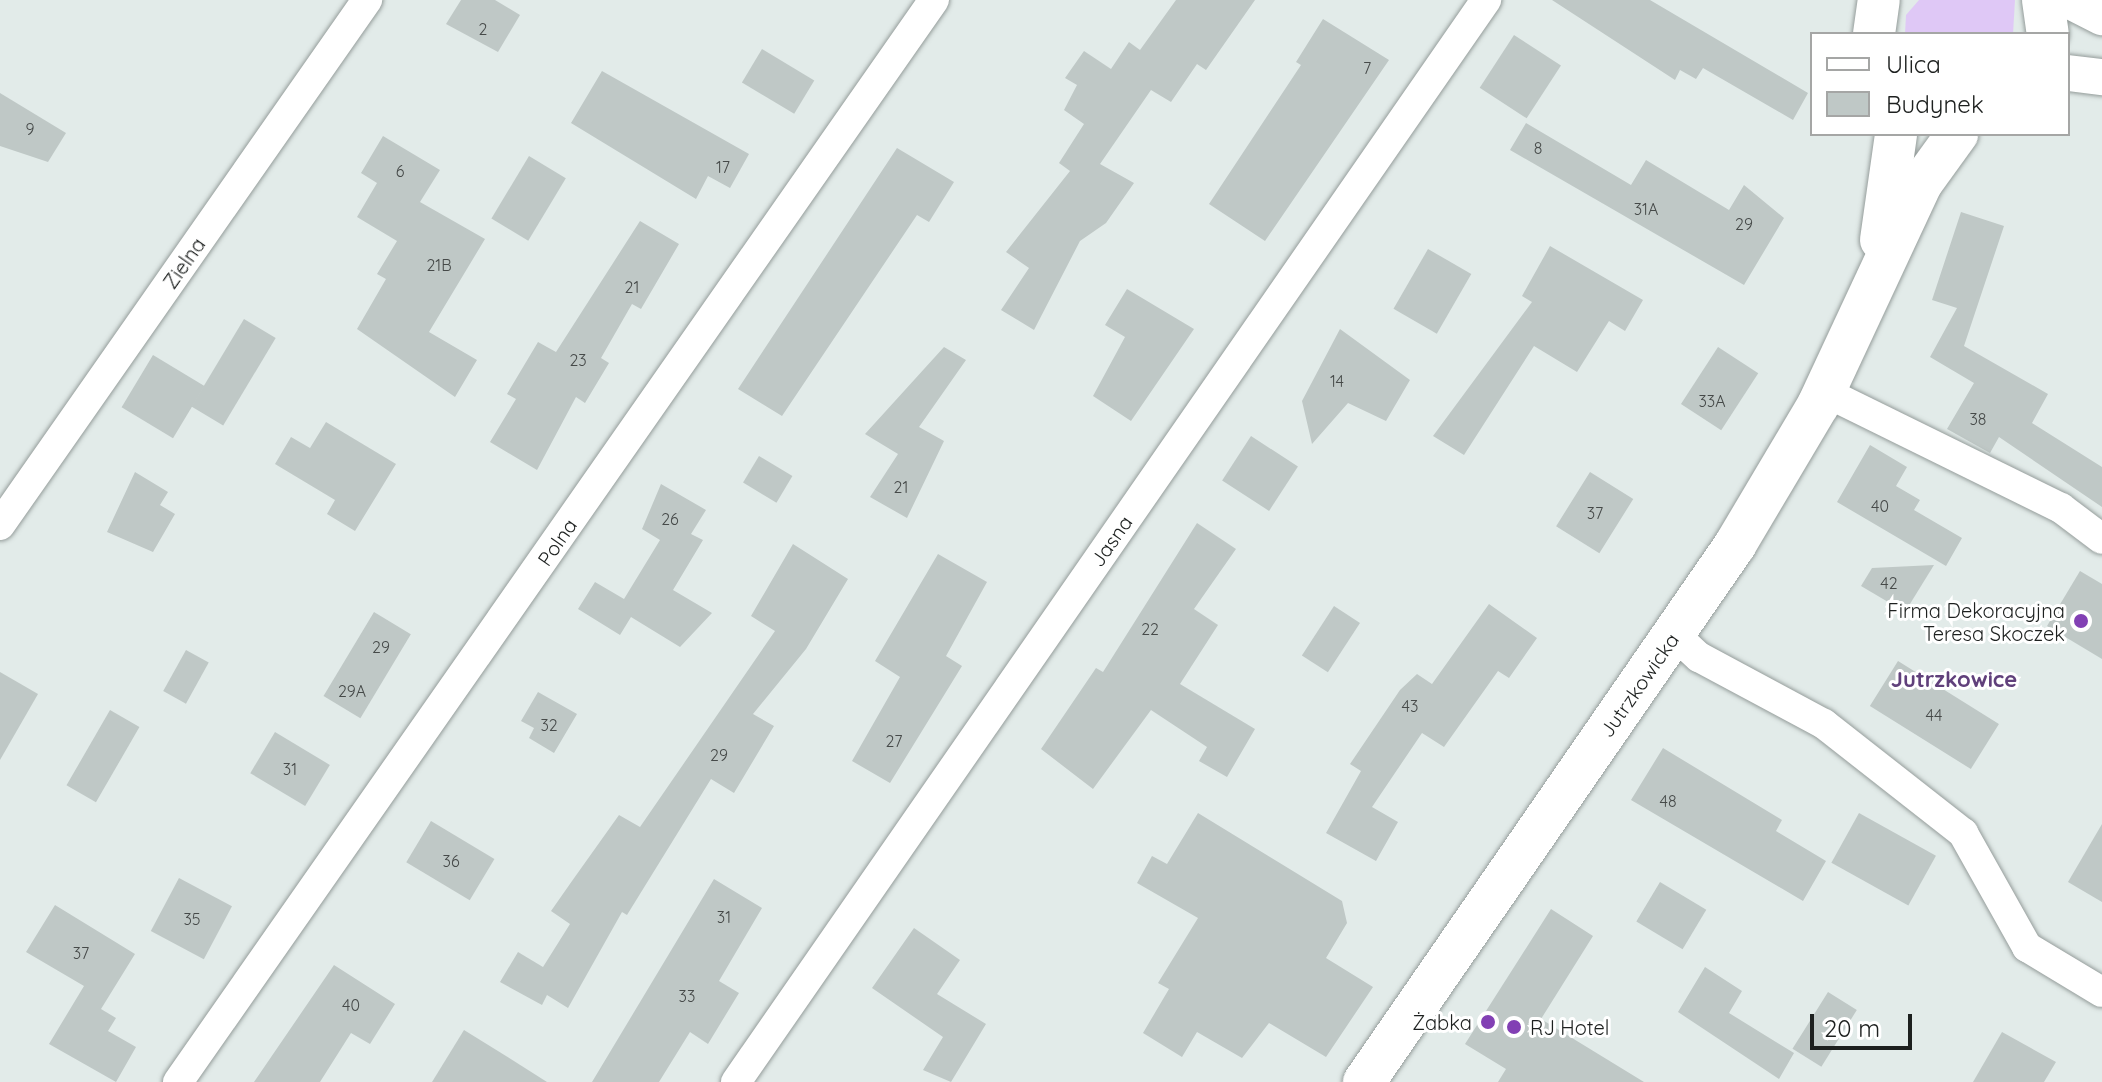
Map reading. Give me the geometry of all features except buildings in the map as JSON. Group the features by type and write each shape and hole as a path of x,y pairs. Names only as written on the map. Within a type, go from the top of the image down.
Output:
{"main road":[{"path":"1874,32 1879,0"},
{"path":"2043,0 2048,32"},
{"name":"Jutrzkowicka","path":"1878,267 1896,136"},
{"name":"Jutrzkowicka","path":"1364,1082 1674,634 1825,392 1878,267 1956,136"}],"street":[{"name":"Zielna","path":"0,525 367,0"},
{"name":"Polna","path":"178,1082 934,0"},
{"name":"Jasna","path":"736,1082 1486,0"},
{"path":"2068,0 2102,17"},
{"path":"2070,73 2102,77"},
{"path":"1825,392 2061,508 2102,539"},
{"path":"1674,634 1699,657 1824,724 1963,833 2027,947 2102,992"}],"shaded area":[{"path":"1919,0 2015,0 2013,32 1905,32 1906,15"}],"place":[{"name":"Firma Dekoracyjna Teresa Skoczek","path":"2081,621"},
{"name":"Żabka","path":"1488,1022"},
{"name":"RJ Hotel","path":"1514,1027"}],"district":[{"name":"Jutrzkowice","path":"1954,680"}]}
